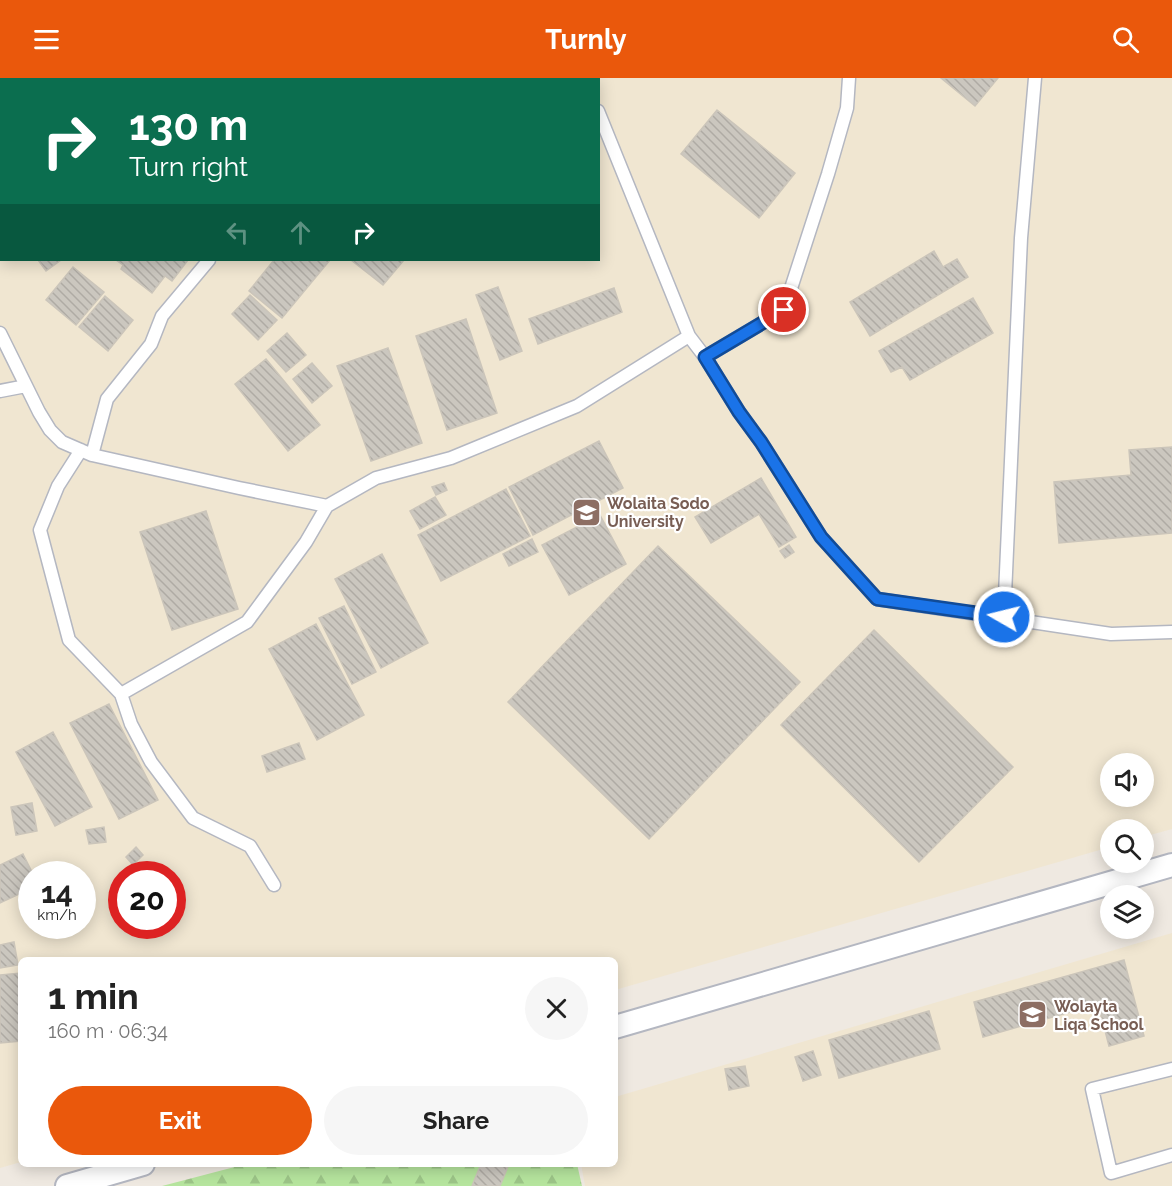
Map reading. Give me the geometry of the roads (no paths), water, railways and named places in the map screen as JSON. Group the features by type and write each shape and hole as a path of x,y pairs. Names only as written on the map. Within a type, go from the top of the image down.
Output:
{"street":[{"path":"618,1026 1172,865"},
{"path":"68,1186 133,1167"}],"lane":[{"path":"705,357 784,310 847,108 849,78"},
{"path":"1004,617 1021,237 1035,78"},
{"path":"600,116 689,336 761,442 821,537 877,599 1111,634 1172,632"},
{"path":"208,261 162,316 151,344 107,399 87,452 58,486 40,531 69,640 121,694 131,724 151,762 193,818 250,846 274,885"},
{"path":"0,333 50,430 62,442 87,452 327,506"},
{"path":"121,694 247,622 306,542 327,506 376,478 452,458 577,406 689,336"},
{"path":"0,391 26,386"},
{"path":"1172,1069 1092,1089 1111,1173 1172,1155"}],"place":[{"name":"Wolaita Sodo University","path":"586,512"},
{"name":"Wolayta Liqa School","path":"1033,1015"}]}
